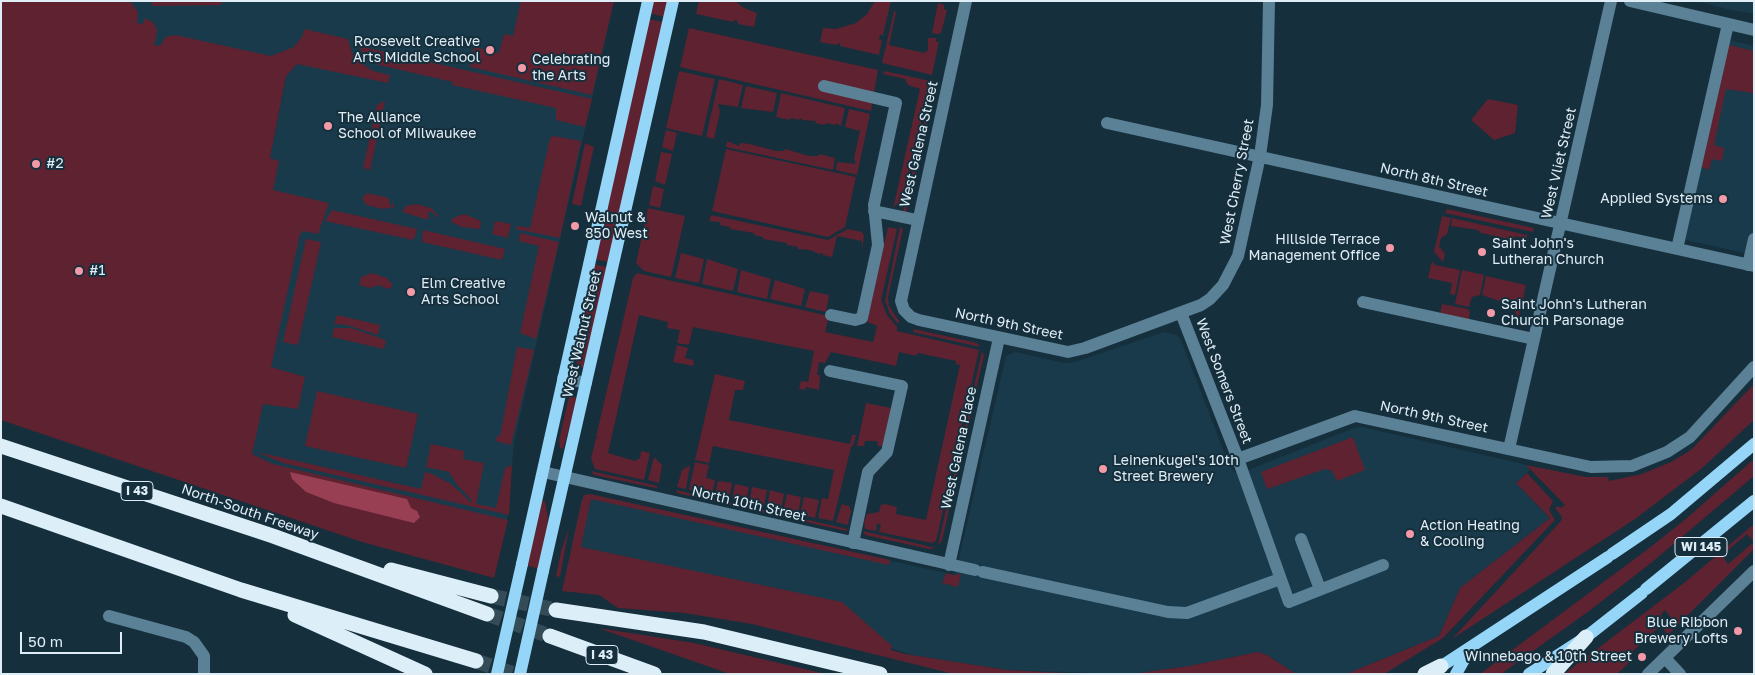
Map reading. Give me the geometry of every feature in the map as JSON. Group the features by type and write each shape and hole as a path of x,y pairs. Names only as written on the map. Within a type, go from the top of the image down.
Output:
{"highway":[{"name":"North-South Freeway","path":"1,446 272,536 487,614"},
{"path":"1,506 241,590 476,661"},
{"path":"272,536 491,596"},
{"path":"241,590 425,674"},
{"path":"556,610 704,632 880,674"},
{"name":"I 43","path":"550,636 654,674"},
{"path":"1553,674 1586,637"},
{"path":"1424,674 1436,670"}],"main road":[{"name":"West Walnut Street","path":"497,674 648,1"},
{"name":"West Walnut Street","path":"520,674 563,477 673,1"},
{"path":"1436,670 1671,514 1754,444"},
{"name":"WI 145","path":"1529,674 1586,637 1754,501"},
{"path":"1456,674 1471,647"}],"street":[{"name":"West Galena Street","path":"901,293 966,1"},
{"name":"West Cherry Street","path":"1181,313 1210,299 1223,286 1232,270 1240,246 1260,156 1267,105 1269,1"},
{"name":"West Vliet Street","path":"1509,449 1611,1"},
{"path":"1630,1 1728,24 1753,26"},
{"path":"1677,249 1728,24"},
{"path":"824,86 896,103 874,211 878,245 862,318 855,320 831,315"},
{"name":"North 8th Street","path":"1108,123 1751,265"},
{"path":"874,211 917,220"},
{"path":"1751,265 1754,238"},
{"name":"North 9th Street","path":"901,293 904,310 911,316 999,338 1068,352 1085,348 1181,313"},
{"path":"1362,302 1534,340"},
{"name":"West Somers Street","path":"1181,313 1238,460 1289,602 1320,589"},
{"name":"West Galena Place","path":"949,565 999,338"},
{"name":"North 9th Street","path":"1238,460 1355,416 1591,467 1628,467 1667,452 1690,437 1754,367"},
{"path":"830,371 902,386 887,452 868,472 853,543"},
{"path":"563,378 586,384"},
{"name":"North 10th Street","path":"543,472 949,565 1168,612 1187,613 1280,579"},
{"path":"1301,539 1320,589 1382,565"},
{"path":"1648,674 1754,570"},
{"path":"108,616 186,637 194,642 204,656 204,674"},
{"path":"1666,658 1680,674"}],"shaded area":[{"name":"Elm Creative Arts School","path":"1,1 614,1 514,442 507,523 251,462 275,191 264,189 286,77 1,8"},
{"path":"1,1 130,1 138,12 137,23 143,24 145,18 154,23 157,31 154,45 160,46 166,37 175,35 271,56 294,47 303,35 304,29 348,39 352,53 361,63 373,71 390,75 388,83 297,64 286,76 270,158 279,161 273,190 329,203 318,234 303,231 300,234 271,367 305,377 298,409 263,404 252,454 273,464 508,520 494,578 362,542 1,420"},
{"path":"152,1 224,1 220,5 152,6"},
{"path":"521,1 614,1 592,95 470,67 474,47 499,53 504,34 513,36"},
{"path":"652,1 668,1 664,17 649,13"},
{"path":"699,1 735,1 744,8 757,13 754,27 738,24 738,21 734,20 733,22 696,14"},
{"path":"875,1 891,1 883,35 880,35 879,39 882,40 879,55 840,46 840,43 836,45 820,42 823,28 836,29 856,23 867,14"},
{"path":"1696,1 1754,1 1754,14 1731,10"},
{"path":"938,3 944,5 944,9 947,10 941,33 937,34 932,33"},
{"path":"894,11 896,12 889,45 924,53 928,50 928,38 936,38 936,42 939,42 932,75 882,63"},
{"path":"648,19 663,22 608,262 594,259"},
{"path":"689,28 878,70 871,111 680,67"},
{"path":"1729,40 1754,46 1754,255 1686,240 1685,233"},
{"path":"1729,45 1754,51 1754,97 1753,93 1726,89 1714,145 1724,148 1722,161 1712,159 1709,170 1701,167"},
{"path":"359,46 592,99 585,127 556,120 556,108 452,85 453,82 379,65 364,56"},
{"path":"679,71 715,79 702,136 666,128"},
{"path":"884,71 931,81 901,209 896,204 893,209 920,89 908,85 905,79 883,74"},
{"path":"719,79 743,85 738,107 718,104 720,112 714,139 706,137"},
{"path":"933,82 936,83 906,212 903,212"},
{"path":"746,86 777,93 773,112 741,108"},
{"path":"781,93 845,108 841,126 836,123 835,125 826,123 825,125 800,118 799,120 791,118 790,120 776,117"},
{"path":"1488,99 1518,105 1515,133 1494,140 1471,120"},
{"path":"385,101 370,170 363,168 377,105"},
{"path":"849,109 870,114 857,175 836,170 837,162 856,164 854,158 860,131 845,127"},
{"path":"666,130 677,133 673,151 662,147"},
{"path":"553,136 581,141 560,238 516,229 517,226 530,228 550,138"},
{"path":"727,141 739,146 740,143 750,144 776,151 784,151 785,149 809,156 819,156 819,154 835,158 833,170 726,147"},
{"path":"585,143 594,147 581,206 572,204"},
{"path":"726,149 856,177 845,227 828,237 712,211"},
{"path":"661,152 672,154 665,185 655,181"},
{"path":"653,186 664,189 660,208 649,205"},
{"path":"367,193 389,199 390,206 394,203 394,207 383,209 366,205 362,198"},
{"path":"416,204 431,208 438,215 436,218 435,214 430,211 428,213 429,219 425,219 402,212 406,206"},
{"path":"648,208 685,216 671,277 644,271 636,263"},
{"path":"1447,209 1534,228 1533,232 1445,213"},
{"path":"332,210 417,229 415,237 413,240 325,221"},
{"path":"464,214 479,220 481,223 480,229 462,227 451,222 453,218"},
{"path":"711,215 828,240 848,229 862,232 864,236 862,249 862,241 837,236 832,257 823,255 823,253 819,254 810,250 798,249 798,247 787,245 787,243 763,239 763,237 754,235 754,233 730,229 730,227 720,225 720,222 709,221"},
{"path":"1442,216 1451,218 1447,234 1441,238 1439,246 1445,254 1443,262 1434,252"},
{"path":"1452,218 1527,235 1527,239 1515,236 1514,240 1481,233 1478,230 1451,226"},
{"path":"495,221 511,224 508,238 492,234"},
{"path":"888,227 897,229 881,300 887,315 897,327 897,331 979,350 936,541 932,543 879,532 881,524 877,524 876,531 865,529 864,522 867,514 879,512 881,505 885,504 897,507 896,514 926,520 960,365 956,364 956,361 918,353 916,356 899,352 896,366 831,352 825,363 819,362 817,375 820,375 819,390 806,387 805,390 799,389 801,381 808,382 814,351 693,327 689,345 677,343 680,330 667,328 668,322 639,315 608,453 635,461 640,458 641,451 650,453 644,480 595,469 591,459 596,438 600,439 596,437 633,278 637,273 829,316 825,332 873,342 877,326 867,322"},
{"path":"900,227 903,229 888,297 889,306 899,321 898,324 890,314 885,301"},
{"path":"423,230 505,249 502,260 422,242"},
{"path":"520,233 559,242 536,339 520,333 539,246 519,241"},
{"path":"306,239 321,242 298,345 283,342"},
{"path":"681,253 704,259 699,283 675,278"},
{"path":"707,259 738,269 733,291 702,284"},
{"path":"1432,261 1435,265 1460,270 1455,295 1450,294 1452,283 1428,278"},
{"path":"592,264 607,267 585,368 576,366 583,305"},
{"path":"741,270 771,279 767,299 737,292"},
{"path":"1462,270 1484,275 1480,295 1472,297 1469,307 1455,304"},
{"path":"372,273 387,278 392,287 387,289 379,285 370,288 359,285 361,277"},
{"path":"1486,276 1526,285 1518,322 1514,306 1482,295"},
{"path":"775,280 805,289 801,306 770,299"},
{"path":"810,291 829,295 826,312 805,307"},
{"path":"1442,304 1468,309 1471,321 1440,314"},
{"path":"337,315 380,325 378,335 347,325 334,324"},
{"path":"334,328 351,328 380,338 386,341 384,349 332,337"},
{"path":"914,329 977,343 980,347 913,332"},
{"path":"1164,332 1177,335 1181,340 1229,465 1234,472 1241,473 1354,428 1362,427 1527,465 1530,470 1516,483 1550,518 1460,588 1439,636 1346,674 1296,674 1267,655 1258,652 1189,666 1130,674 1007,670 912,655 572,545 584,495 590,494 955,575 1006,356 1015,352 1064,363 1072,363"},
{"path":"677,345 688,348 685,358 693,360 694,366 673,362"},
{"path":"517,347 534,350 511,445 496,441 497,436 500,436"},
{"path":"982,351 984,355 942,541 938,545"},
{"path":"715,374 745,381 743,390 735,390 729,420 850,444 852,435 856,435 851,447 833,521 818,518 822,498 828,499 834,470 713,446 709,463 695,460"},
{"path":"1754,384 1754,420 1701,469 1635,519 1452,639 1561,521 1562,517 1555,508 1558,506 1561,508 1565,505 1526,465 1586,477 1608,477 1609,481 1642,474 1671,462 1691,450"},
{"path":"317,391 418,414 406,468 305,446"},
{"path":"569,396 578,398 563,449 560,448 559,441"},
{"path":"866,403 891,408 883,446 878,446 877,441 865,441 864,446 857,446"},
{"path":"1353,437 1365,470 1337,481 1332,471 1325,469 1267,489 1261,472"},
{"path":"431,444 464,451 463,459 484,463 476,504 496,508 505,468 512,465 509,515 283,463 257,452 421,489 425,472 451,484 472,503 472,500 457,485 449,472 426,467"},
{"path":"654,457 662,465 659,483 648,480"},
{"path":"1754,459 1754,476 1651,563 1589,611 1501,674 1480,674 1648,549 1687,518"},
{"path":"695,462 709,465 706,478 715,480 712,495 689,490"},
{"path":"690,465 686,489 677,487 682,470"},
{"path":"591,471 658,486 656,488 594,475"},
{"path":"290,472 407,499 411,508 417,511 420,517 414,523 334,503 306,492 292,479"},
{"path":"1527,473 1553,501 1549,510 1555,520 1443,638 1384,674 1346,674 1439,636 1460,588 1550,518 1516,483"},
{"path":"718,481 732,483 729,498 715,495"},
{"path":"735,484 749,487 746,502 732,499"},
{"path":"752,487 767,490 764,506 749,503"},
{"path":"676,490 848,529 846,531 677,493"},
{"path":"770,490 784,494 781,510 767,507"},
{"path":"590,494 890,560 889,565 591,499 581,547 842,602 892,646 891,650 905,654 1007,670 1083,674 954,674 752,624 684,613 618,608 599,595 562,591 581,504 584,495"},
{"path":"787,494 801,497 798,514 783,511"},
{"path":"804,497 819,500 815,518 800,514"},
{"path":"545,501 548,517 547,530 539,569 526,565 540,502"},
{"path":"842,504 849,506 851,511 848,525 836,522"},
{"path":"1754,524 1754,542 1754,549 1668,635 1664,630 1672,619 1665,610 1661,614 1663,619 1661,625 1632,652 1632,660 1617,674 1564,674 1684,583","holes":["1747,534 1754,542 1728,564 1722,555"]},
{"path":"569,528 560,577 556,576 561,551"},
{"path":"863,531 936,548 929,549 865,535"},
{"path":"946,573 953,575 961,574 958,587 942,583"},
{"path":"598,628 694,643 826,674 730,674"},
{"path":"1258,652 1267,655 1296,674 1131,674 1189,666"}],"tunnel":[{"path":"491,596 556,610"},
{"path":"487,614 550,636"},
{"path":"476,661 514,674"}],"place":[{"name":"Roosevelt Creative Arts Middle School","path":"490,50"},
{"name":"Celebrating the Arts","path":"522,68"},
{"name":"The Alliance School of Milwaukee","path":"328,126"},
{"name":"#2","path":"36,164"},
{"name":"Applied Systems","path":"1723,199"},
{"name":"Walnut & 850 West","path":"575,226"},
{"name":"Hillside Terrace Management Office","path":"1390,248"},
{"name":"Saint John's Lutheran Church","path":"1482,252"},
{"name":"#1","path":"79,271"},
{"name":"Elm Creative Arts School","path":"411,292"},
{"name":"Saint John's Lutheran Church Parsonage","path":"1491,313"},
{"name":"Leinenkugel's 10th Street Brewery","path":"1103,469"},
{"name":"Action Heating & Cooling","path":"1410,534"},
{"name":"Blue Ribbon Brewery Lofts","path":"1738,631"},
{"name":"Winnebago & 10th Street","path":"1642,657"}]}
